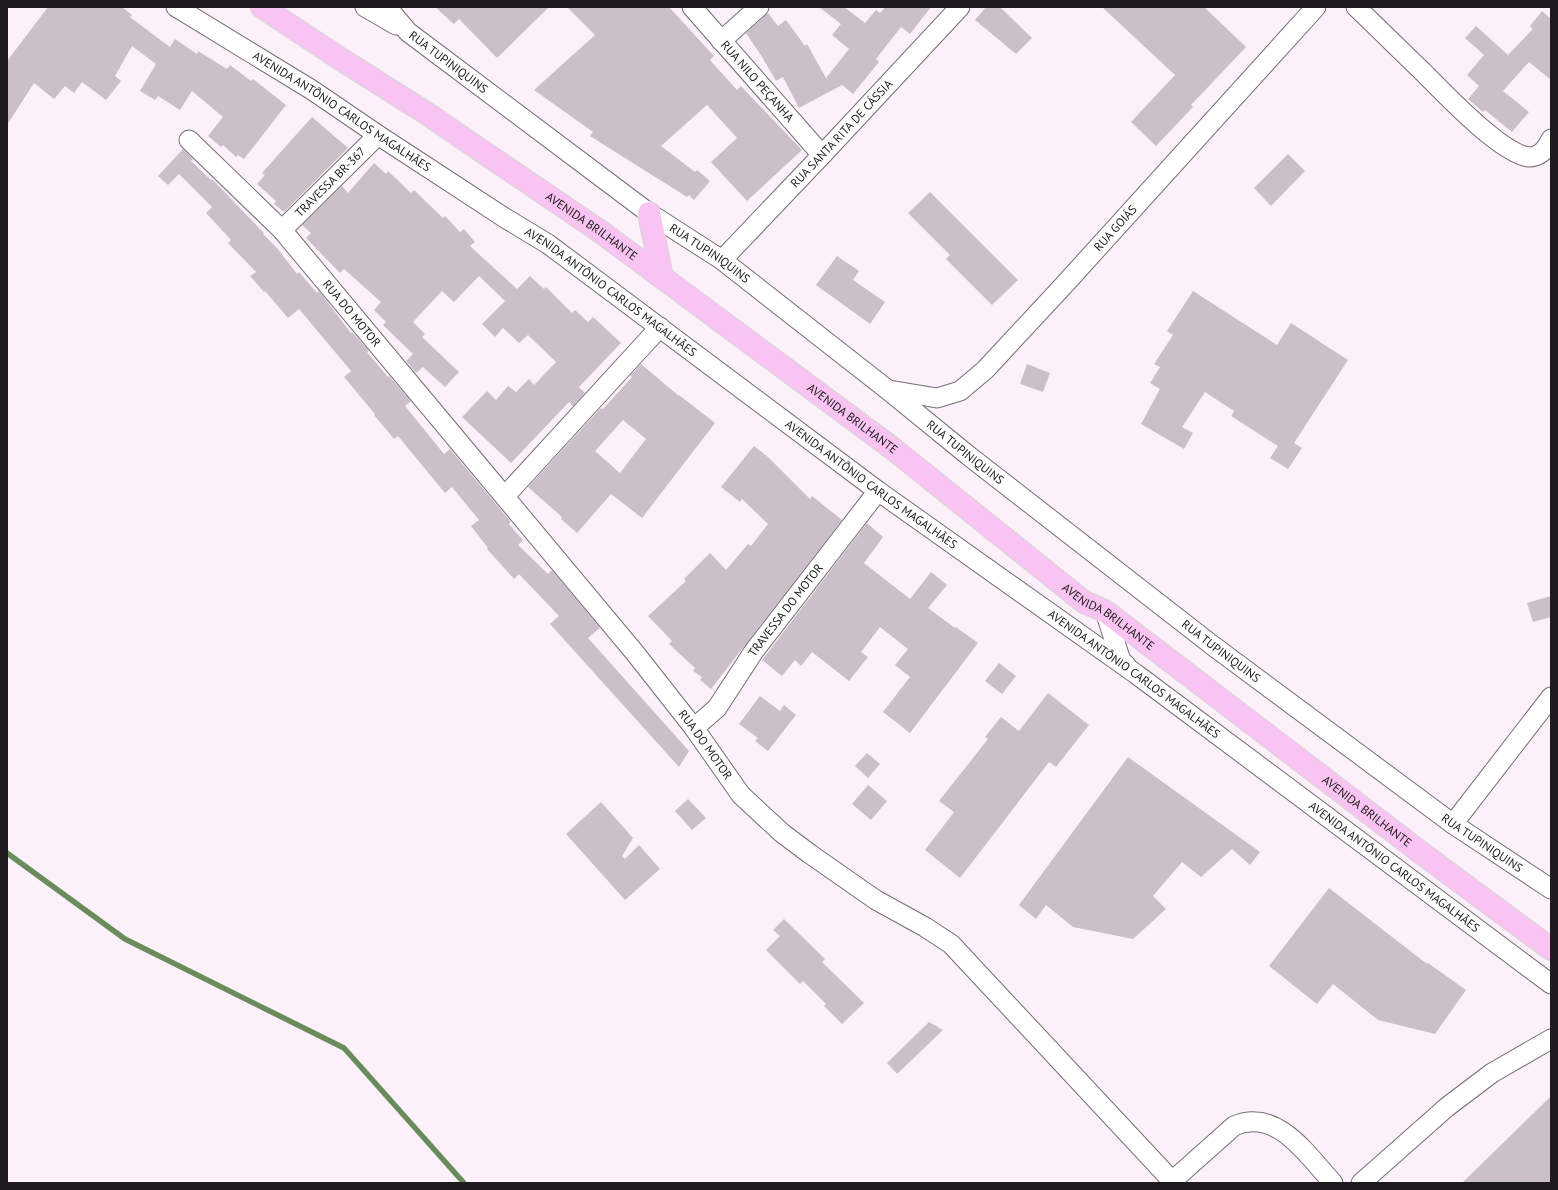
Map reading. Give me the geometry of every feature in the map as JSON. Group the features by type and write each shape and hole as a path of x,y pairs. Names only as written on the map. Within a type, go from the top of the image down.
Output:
{"main road":[{"name":"AVENIDA BRILHANTE","path":"262,7 536,186 662,277 892,448 1084,602 1106,611 1424,855 1551,949"},
{"path":"649,213 662,277"}],"street":[{"name":"AVENIDA ANTÔNIO CARLOS MAGALHÃES","path":"176,7 312,90 505,218 548,244 878,491 1136,674 1551,984"},
{"path":"365,7 408,32"},
{"name":"RUA TUPINIQUINS","path":"387,7 408,32 649,213 722,260 1212,646 1453,824 1551,889"},
{"name":"RUA NILO PEÇANHA","path":"692,7 822,155"},
{"path":"721,41 760,7"},
{"name":"RUA SANTA RITA DE CÁSSIA","path":"722,260 960,7"},
{"name":"RUA GOIÁS","path":"888,390 937,398 960,391 985,370 1070,279 1316,7"},
{"path":"1356,7 1478,125 1500,143 1515,152 1529,157 1539,155 1544,151 1551,139"},
{"name":"TRAVESSA BR-367","path":"282,230 378,135"},
{"name":"RUA DO MOTOR","path":"189,140 282,230 635,653 694,728 741,795 782,833 876,900 951,944 1172,1182"},
{"path":"505,496 660,327"},
{"name":"TRAVESSA DO MOTOR","path":"694,728 717,708 754,651 878,491"},
{"path":"1106,611 1121,661 1136,674"},
{"path":"1453,824 1551,697"},
{"path":"1361,1183 1447,1107 1492,1073 1551,1039"},
{"path":"1172,1182 1234,1126 1243,1122 1261,1122 1271,1124 1287,1133 1333,1183"}],"building":[{"path":"48,7 122,7 132,15 130,17 170,47 175,39 197,54 198,51 227,69 230,65 251,81 253,79 286,105 244,159 238,155 236,157 223,145 221,147 208,136 223,117 192,91 180,110 158,96 155,100 140,91 156,64 132,46 115,76 121,81 106,100 82,82 74,93 65,86 54,99 34,83 7,125 7,61"},
{"path":"435,7 549,7 497,58 459,19 454,24"},
{"path":"567,7 669,7 714,56 710,60 737,90 741,86 802,150 747,201 711,162 737,138 707,105 661,146 695,172 697,170 710,181 694,200 689,195 687,197 590,136 593,132 534,90 595,35"},
{"path":"819,7 844,7 865,23 876,10 880,13 885,7 931,7 910,34 901,27 876,59 879,62 853,94 842,85 799,108 783,77 776,81 746,33 768,13 778,26 786,20 805,46 807,44 826,78 849,49 832,35 841,24"},
{"path":"986,7 1000,7 1032,38 1016,54 975,20"},
{"path":"1102,7 1204,7 1246,47 1191,105 1193,107 1156,146 1131,122 1175,75"},
{"path":"1542,11 1551,19 1551,80 1529,62 1503,91 1529,112 1512,132 1485,110 1483,112 1468,99 1479,86 1467,75 1484,55 1465,38 1476,26 1508,55 1533,29 1530,26"},
{"path":"312,117 348,148 284,212 274,204 276,201 257,184 265,175 262,173"},
{"path":"183,149 193,159 191,161 211,180 212,179 264,233 263,234 277,248 297,274 299,272 317,293 319,291 351,333 352,332 369,351 367,352 411,401 405,406 444,454 450,449 511,522 509,524 523,540 518,545 548,574 552,570 600,628 588,638 689,751 679,767 550,624 559,616 519,574 514,579 487,549 488,548 471,526 479,520 452,487 445,493 398,436 394,439 374,415 375,414 344,377 351,371 299,309 288,318 250,276 256,272 228,243 231,240 206,213 212,207 179,174 168,185 158,176"},
{"path":"1288,154 1305,171 1271,206 1254,188"},
{"path":"374,163 386,174 388,171 411,193 414,190 443,218 445,216 460,232 464,229 475,242 470,246 517,289 530,276 544,289 546,287 572,313 575,310 588,322 593,317 621,343 579,387 585,393 573,406 569,402 511,463 462,417 487,391 496,400 508,386 516,392 529,379 534,385 556,362 528,335 519,343 503,328 495,337 482,324 505,301 479,276 454,302 442,291 413,322 425,334 422,337 459,372 445,387 423,367 416,373 406,361 413,354 383,325 386,322 374,310 381,302 344,269 340,273 306,238 311,233 302,225 342,186 348,193"},
{"path":"930,192 1018,280 992,305 946,259 950,255 908,213"},
{"path":"837,256 859,271 853,280 885,302 870,324 816,285"},
{"path":"1193,291 1277,345 1291,323 1348,360 1294,443 1302,448 1288,469 1270,458 1278,446 1231,416 1234,411 1205,392 1182,427 1193,433 1184,449 1141,424 1160,389 1150,383 1160,367 1154,364 1173,335 1167,331"},
{"path":"641,364 679,396 715,423 642,518 611,494 577,533 561,519 562,517 528,487 601,408 603,409 632,377 630,376","holes":["623,420 646,439 620,473 595,451"]},
{"path":"1027,364 1050,373 1043,392 1020,384"},
{"path":"754,446 768,457 810,499 812,496 842,520 711,689 700,680 702,677 693,671 695,668 669,644 672,641 648,616 686,581 684,579 710,553 726,570 748,544 751,546 768,524 742,499 740,502 721,487"},
{"path":"867,523 883,537 864,563 910,599 931,572 947,585 928,608 978,643 910,733 883,712 910,677 895,665 908,649 880,627 861,652 868,657 849,681 812,652 801,666 795,660 782,676 762,660"},
{"path":"1551,596 1551,617 1533,622 1527,603"},
{"path":"999,663 1016,676 1002,694 985,681"},
{"path":"1048,693 1089,725 1056,767 1049,762 960,878 925,850 954,812 939,801 988,739 985,737 1001,717 1019,731"},
{"path":"760,696 780,711 784,705 796,715 768,751 755,741 758,738 739,724"},
{"path":"867,753 880,764 868,778 855,766"},
{"path":"1128,757 1260,852 1250,865 1232,849 1201,877 1182,862 1153,896 1166,909 1133,939 1073,927 1046,905 1036,919 1019,905"},
{"path":"868,785 887,801 871,820 852,804"},
{"path":"688,799 706,818 692,830 675,811"},
{"path":"601,802 633,838 622,856 625,859 639,845 660,869 625,900 566,834"},
{"path":"1329,888 1427,964 1428,963 1466,990 1435,1034 1378,1020 1333,984 1317,1004 1269,966"},
{"path":"784,919 825,959 822,962 864,1003 842,1024 824,1006 826,1004 803,981 800,984 766,950 780,936 773,930"},
{"path":"929,1022 943,1030 897,1074 887,1063"},
{"path":"1551,1096 1551,1183 1462,1183"}],"waterway":[{"path":"7,853 125,939 344,1048 464,1183"}]}
